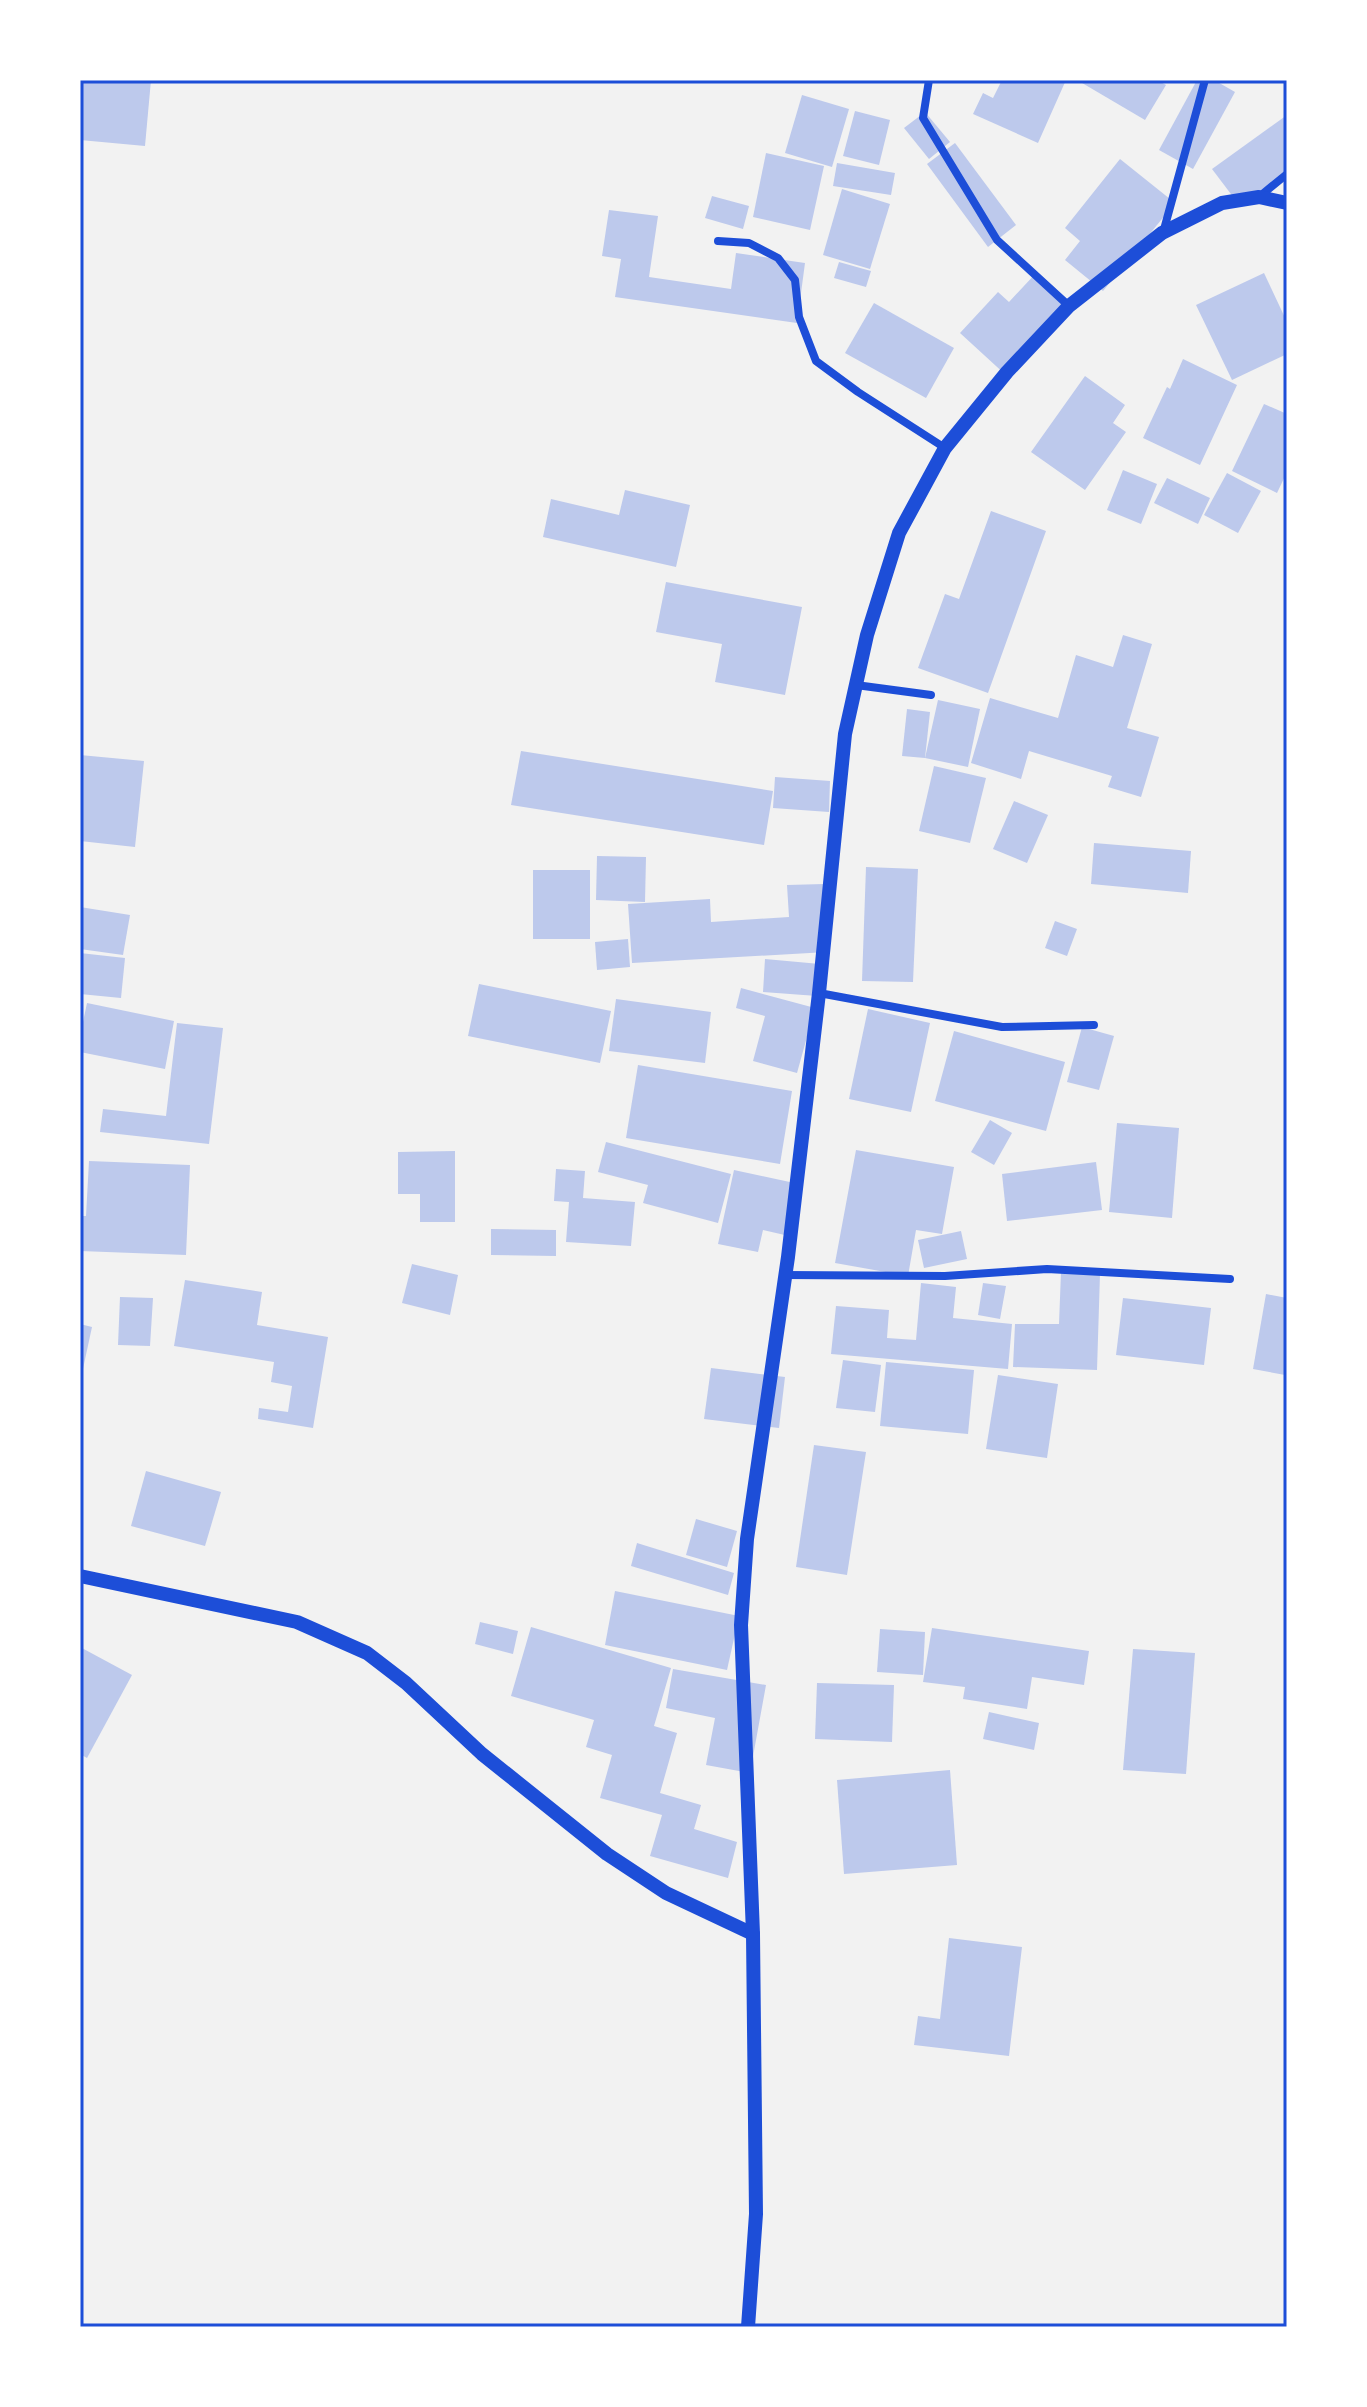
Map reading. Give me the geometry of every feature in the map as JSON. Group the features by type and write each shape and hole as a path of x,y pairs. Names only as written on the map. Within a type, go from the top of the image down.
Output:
{"street":[{"path":"929,80 923,118 997,240 1069,306"},
{"path":"1162,233 1205,80"},
{"path":"1259,197 1287,174"},
{"path":"748,2327 756,2214 753,1934 741,1625 747,1539 785,1275 819,993 845,734 867,635 899,533 945,448 1007,372 1069,306 1162,233 1222,203 1259,197 1287,203"},
{"path":"718,241 749,243 778,258 795,280 799,317 816,361 945,448"},
{"path":"856,685 931,695"},
{"path":"819,993 1002,1027 1094,1025"},
{"path":"785,1275 945,1276 1047,1269 1230,1279"},
{"path":"80,1576 297,1622 367,1653 406,1683 482,1754 607,1854 666,1893 753,1934"}],"building":[{"path":"80,80 151,80 145,146 80,140"},
{"path":"1002,80 1066,80 1038,143 973,114 983,93 993,98"},
{"path":"1077,80 1157,80 1166,85 1145,120"},
{"path":"1197,80 1214,80 1235,92 1193,169 1159,150"},
{"path":"802,95 849,109 832,167 785,153"},
{"path":"855,111 890,120 879,165 843,156"},
{"path":"925,112 950,142 929,159 904,128"},
{"path":"1287,115 1287,171 1240,206 1212,169"},
{"path":"955,143 1016,225 988,247 927,164"},
{"path":"766,153 824,166 810,230 753,217"},
{"path":"1120,159 1175,203 1103,291 1065,260 1080,241 1065,228"},
{"path":"837,163 895,173 891,195 833,186"},
{"path":"842,189 890,204 870,269 823,255"},
{"path":"712,196 749,206 743,229 705,218"},
{"path":"609,210 658,216 649,277 731,289 736,253 805,263 797,323 615,297 621,259 602,256"},
{"path":"839,262 871,271 866,287 834,278"},
{"path":"1037,272 1074,305 1008,377 960,333 998,292 1009,302"},
{"path":"1264,273 1287,322 1287,354 1232,380 1196,305"},
{"path":"874,303 954,348 926,398 845,353"},
{"path":"1183,359 1237,385 1200,465 1143,438"},
{"path":"1085,376 1125,405 1113,423 1126,432 1085,490 1031,452"},
{"path":"1264,404 1287,414 1287,472 1277,493 1232,471"},
{"path":"1123,470 1157,484 1141,524 1107,510"},
{"path":"1227,473 1261,491 1238,533 1204,515"},
{"path":"1167,478 1210,498 1198,524 1154,503"},
{"path":"625,490 690,505 676,567 543,537 551,499 619,515"},
{"path":"991,511 1046,531 988,693 918,668 945,594 959,599"},
{"path":"666,582 802,607 785,695 715,682 722,644 656,632"},
{"path":"1123,635 1152,644 1127,728 1159,737 1141,797 1108,787 1112,776 1029,751 1021,779 971,763 990,698 1058,718 1076,655 1113,667"},
{"path":"938,700 980,709 968,767 925,758"},
{"path":"907,709 930,712 925,758 902,756"},
{"path":"521,751 773,791 764,845 511,805"},
{"path":"80,755 144,761 135,847 80,841"},
{"path":"934,766 986,778 970,843 919,831"},
{"path":"775,777 830,781 829,812 773,808"},
{"path":"1014,801 1048,815 1027,863 993,849"},
{"path":"1094,843 1191,851 1188,893 1091,884"},
{"path":"597,856 646,857 645,902 596,900"},
{"path":"866,867 918,869 913,982 862,981"},
{"path":"533,870 590,870 590,939 533,939"},
{"path":"824,884 827,952 632,963 628,904 710,899 711,922 789,917 787,885"},
{"path":"80,907 130,915 123,955 80,949"},
{"path":"1055,921 1077,929 1067,956 1045,948"},
{"path":"628,939 630,967 597,970 595,942"},
{"path":"80,953 125,958 121,998 80,994"},
{"path":"765,959 820,964 817,996 763,992"},
{"path":"479,984 611,1011 600,1063 468,1036"},
{"path":"741,988 815,1008 797,1073 753,1061 765,1016 736,1008"},
{"path":"616,999 711,1012 705,1063 609,1051"},
{"path":"87,1003 174,1021 165,1069 80,1052"},
{"path":"868,1009 930,1023 911,1112 849,1099"},
{"path":"177,1023 223,1028 209,1144 100,1132 103,1109 166,1116"},
{"path":"1082,1027 1114,1036 1099,1090 1067,1082"},
{"path":"954,1031 1065,1062 1046,1131 935,1101"},
{"path":"638,1065 792,1091 780,1164 626,1138"},
{"path":"990,1120 1012,1133 994,1165 971,1152"},
{"path":"1117,1123 1179,1128 1172,1218 1109,1212"},
{"path":"606,1142 731,1174 718,1223 643,1203 648,1185 598,1172"},
{"path":"856,1150 954,1167 942,1234 916,1230 908,1276 835,1263"},
{"path":"455,1151 455,1222 420,1222 420,1194 398,1194 398,1152"},
{"path":"89,1161 190,1165 186,1255 80,1251 80,1216 86,1216"},
{"path":"1096,1162 1102,1210 1007,1221 1002,1174"},
{"path":"556,1169 585,1171 583,1198 635,1202 631,1246 566,1242 569,1202 554,1201"},
{"path":"734,1170 799,1184 789,1236 763,1230 758,1252 718,1244"},
{"path":"491,1229 556,1230 556,1256 491,1255"},
{"path":"961,1231 967,1259 924,1268 918,1240"},
{"path":"412,1264 458,1275 450,1315 402,1303"},
{"path":"1061,1272 1100,1274 1097,1370 1013,1367 1015,1324 1059,1324"},
{"path":"185,1280 262,1292 257,1325 328,1337 313,1428 258,1419 259,1408 288,1412 292,1386 271,1382 274,1362 174,1346"},
{"path":"921,1283 956,1287 953,1318 1012,1324 1008,1369 831,1354 836,1306 889,1310 887,1338 916,1340"},
{"path":"983,1283 1006,1286 1000,1319 978,1315"},
{"path":"1266,1294 1287,1298 1285,1375 1253,1369"},
{"path":"120,1297 153,1298 150,1346 118,1345"},
{"path":"1123,1298 1211,1308 1204,1365 1116,1355"},
{"path":"80,1324 92,1327 81,1378 80,1378"},
{"path":"843,1360 881,1365 875,1412 836,1408"},
{"path":"886,1362 974,1370 968,1434 880,1426"},
{"path":"711,1368 785,1377 779,1428 704,1419"},
{"path":"998,1375 1058,1384 1047,1458 986,1449"},
{"path":"814,1445 866,1452 847,1575 796,1567"},
{"path":"146,1471 221,1492 205,1546 131,1526"},
{"path":"696,1519 737,1531 727,1567 686,1555"},
{"path":"637,1543 734,1573 728,1595 631,1566"},
{"path":"615,1591 739,1616 727,1670 605,1645"},
{"path":"480,1622 518,1631 513,1654 475,1644"},
{"path":"531,1627 671,1668 654,1726 677,1733 660,1793 701,1805 694,1829 737,1842 728,1878 650,1856 662,1815 600,1798 612,1755 586,1747 594,1720 511,1696"},
{"path":"932,1628 1089,1651 1084,1685 1032,1677 1027,1709 963,1699 965,1687 923,1682"},
{"path":"880,1629 925,1632 923,1675 877,1672"},
{"path":"80,1647 132,1675 87,1758 80,1754"},
{"path":"1133,1649 1195,1653 1186,1774 1123,1770"},
{"path":"673,1669 766,1685 750,1773 706,1765 715,1718 666,1708"},
{"path":"817,1683 894,1685 892,1742 815,1739"},
{"path":"989,1712 1039,1723 1034,1750 983,1739"},
{"path":"950,1770 957,1865 844,1874 837,1780"},
{"path":"949,1938 1022,1947 1009,2056 914,2045 918,2016 940,2019"}]}
